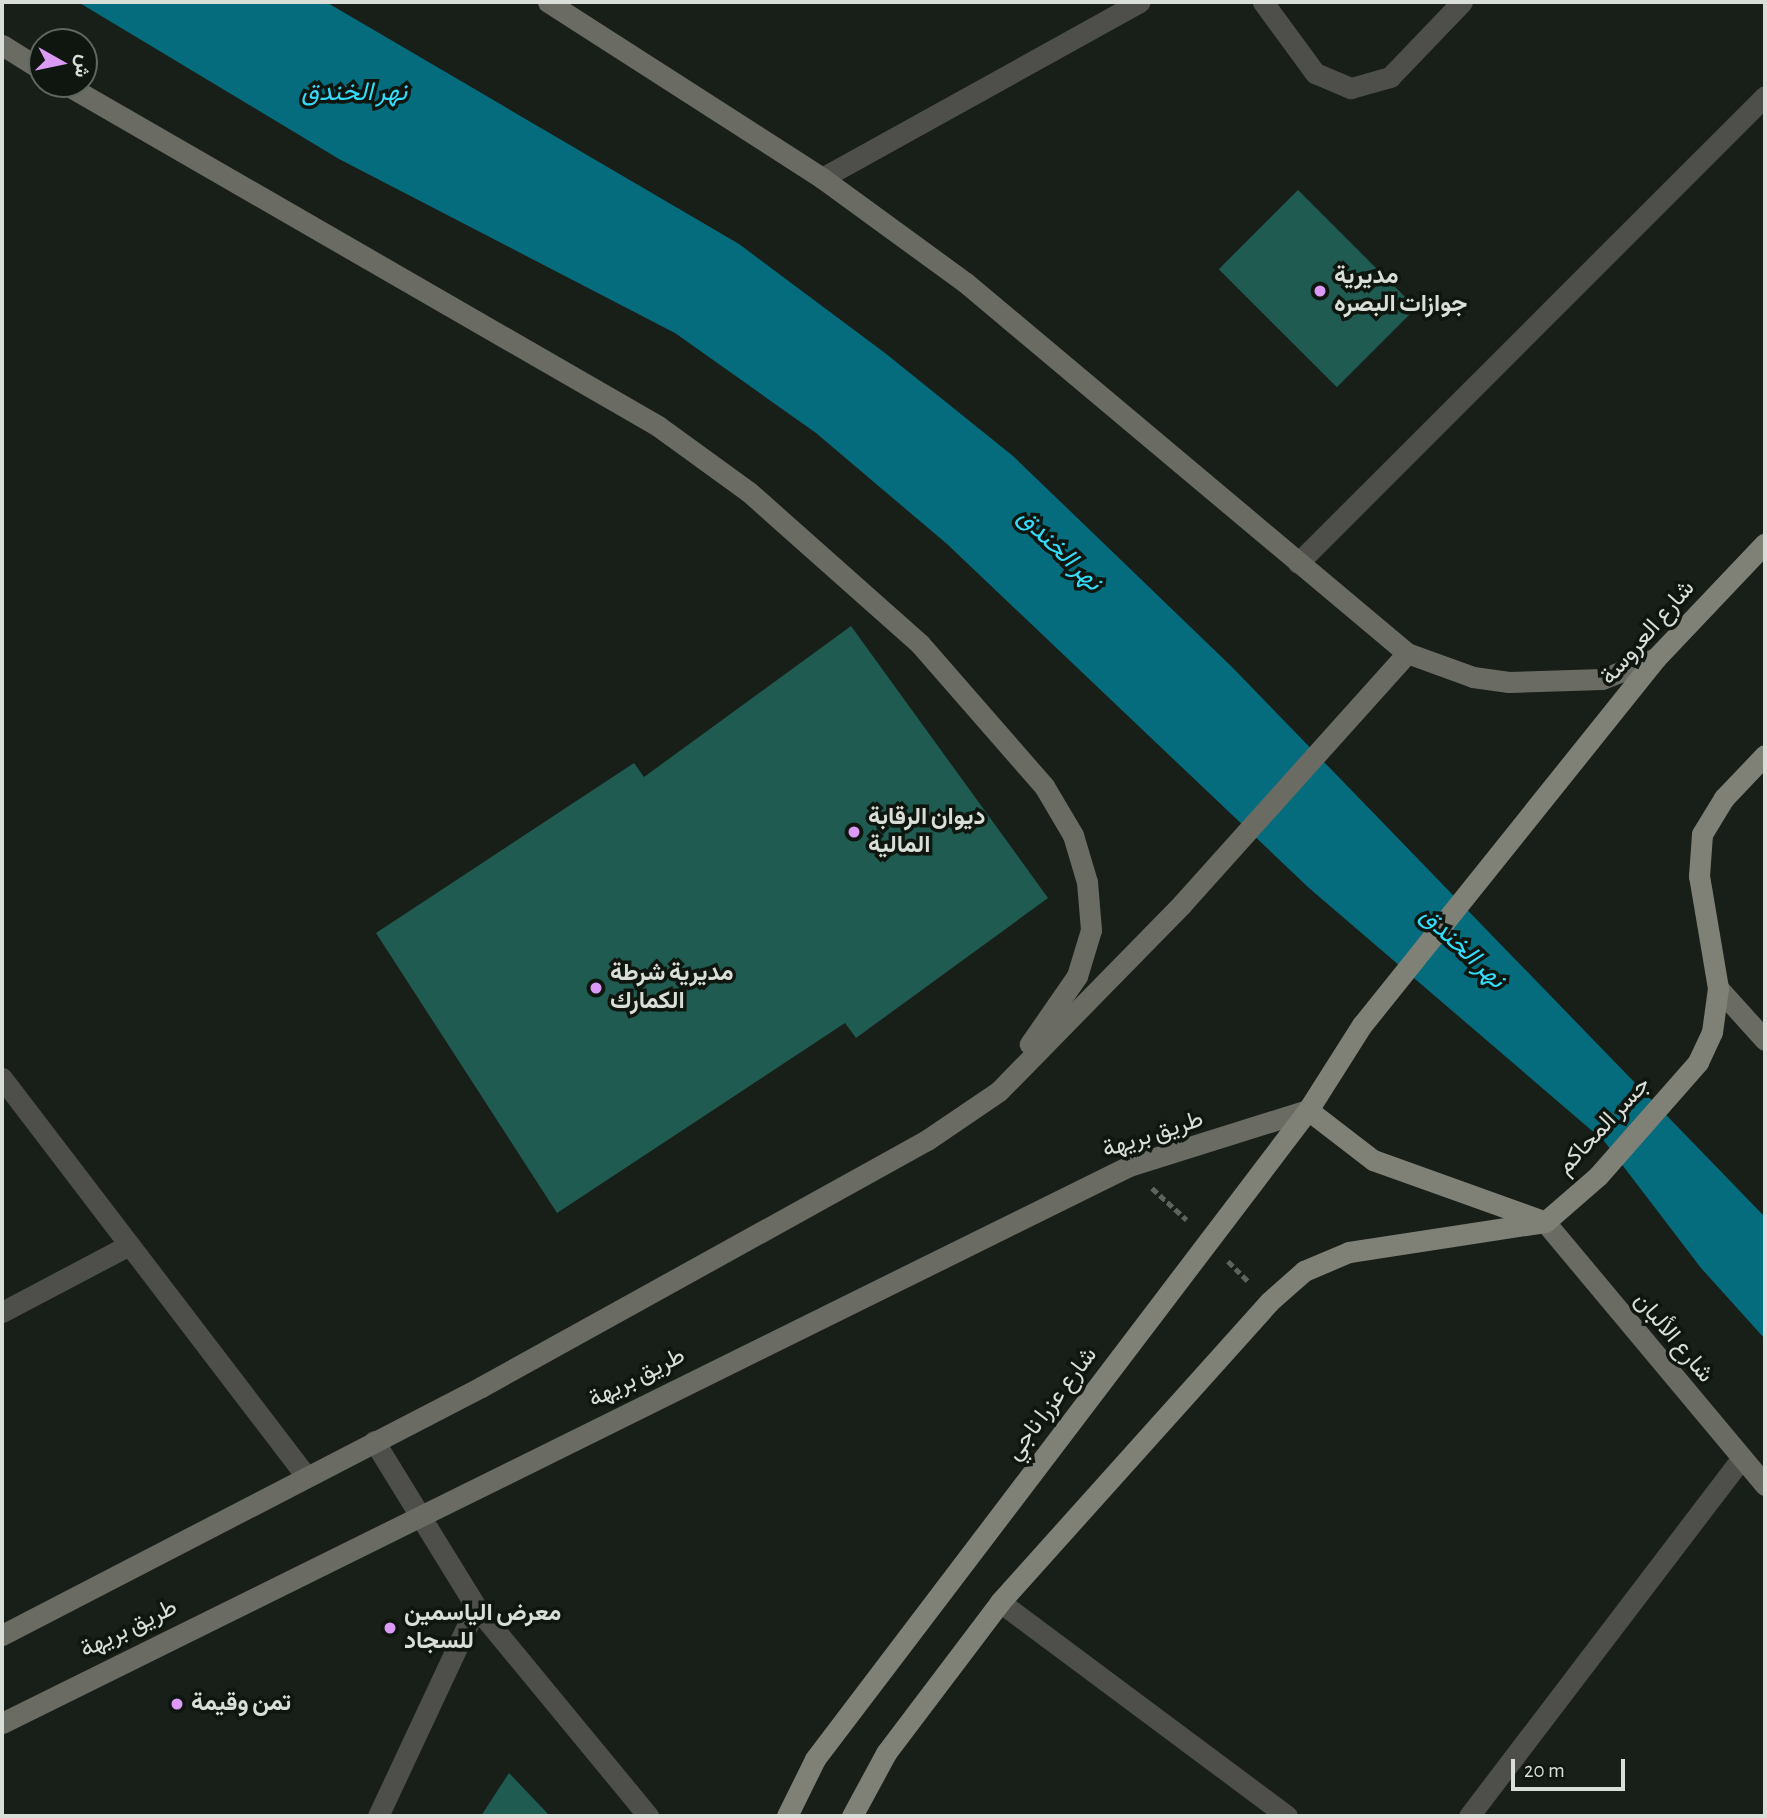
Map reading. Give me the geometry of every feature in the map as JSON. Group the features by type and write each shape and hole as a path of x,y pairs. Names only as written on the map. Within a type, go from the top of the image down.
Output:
{"main road":[{"path":"548,2 822,178 966,283 1407,653 1473,677 1509,682 1602,678 1656,659"},
{"path":"2,45 28,61"},
{"path":"89,98 658,426 749,492 920,644 1044,786 1073,835 1087,882 1091,930 1077,976 999,1091"},
{"name":"شارع العروسة","path":"1362,1025 1576,762 1656,659 1765,543"},
{"path":"2,1634 374,1441 927,1140 999,1091 1182,904 1407,653"},
{"name":"جسر المحاكم","path":"1545,1222 1598,1176 1698,1062 1712,1032 1718,988 1699,876 1702,834 1724,798 1765,755"},
{"path":"1718,988 1765,1040"},
{"name":"شارع عزرا ناجي","path":"787,1816 815,1759 1308,1110 1362,1025"},
{"path":"1308,1110 1373,1160 1545,1222"},
{"name":"طريق بريهة","path":"2,1723 1129,1166 1308,1110"},
{"path":"852,1816 886,1753 1000,1602 1269,1303 1304,1271 1349,1252 1545,1222"},
{"name":"شارع الألبان","path":"1545,1222 1765,1485"}],"street":[{"path":"1262,2 1315,73 1351,88 1390,77 1462,2"},
{"path":"822,178 1128,3"},
{"path":"1298,563 1765,96"},
{"path":"2,1079 306,1476"},
{"path":"2,1312 129,1245"},
{"path":"374,1441 418,1517 476,1607 648,1816"},
{"path":"1469,1816 1741,1459"},
{"path":"1000,1602 1287,1816"},
{"path":"379,1816 476,1607"}],"water":[{"name":"نهر الخندق","path":"78,2 326,2 739,244 885,353 1013,456 1232,667 1765,1217 1765,1339 1701,1268 1604,1141 1309,888 947,544 816,433 675,333 339,159"}],"building":[{"name":"مديرية جوازات البصره","path":"1298,190 1416,308 1337,387 1219,269"},
{"path":"851,626 1048,898 856,1038 845,1023 557,1213 376,933 634,763 644,777"},
{"path":"509,1773 550,1816 481,1816"}],"place":[{"name":"مديرية جوازات البصره","path":"1320,291"},
{"name":"ديوان الرقابة المالية","path":"854,832"},
{"name":"مديرية شرطة الكمارك","path":"596,988"},
{"name":"معرض الياسمين للسجاد","path":"390,1628"},
{"name":"تمن وقيمة","path":"177,1704"}]}
